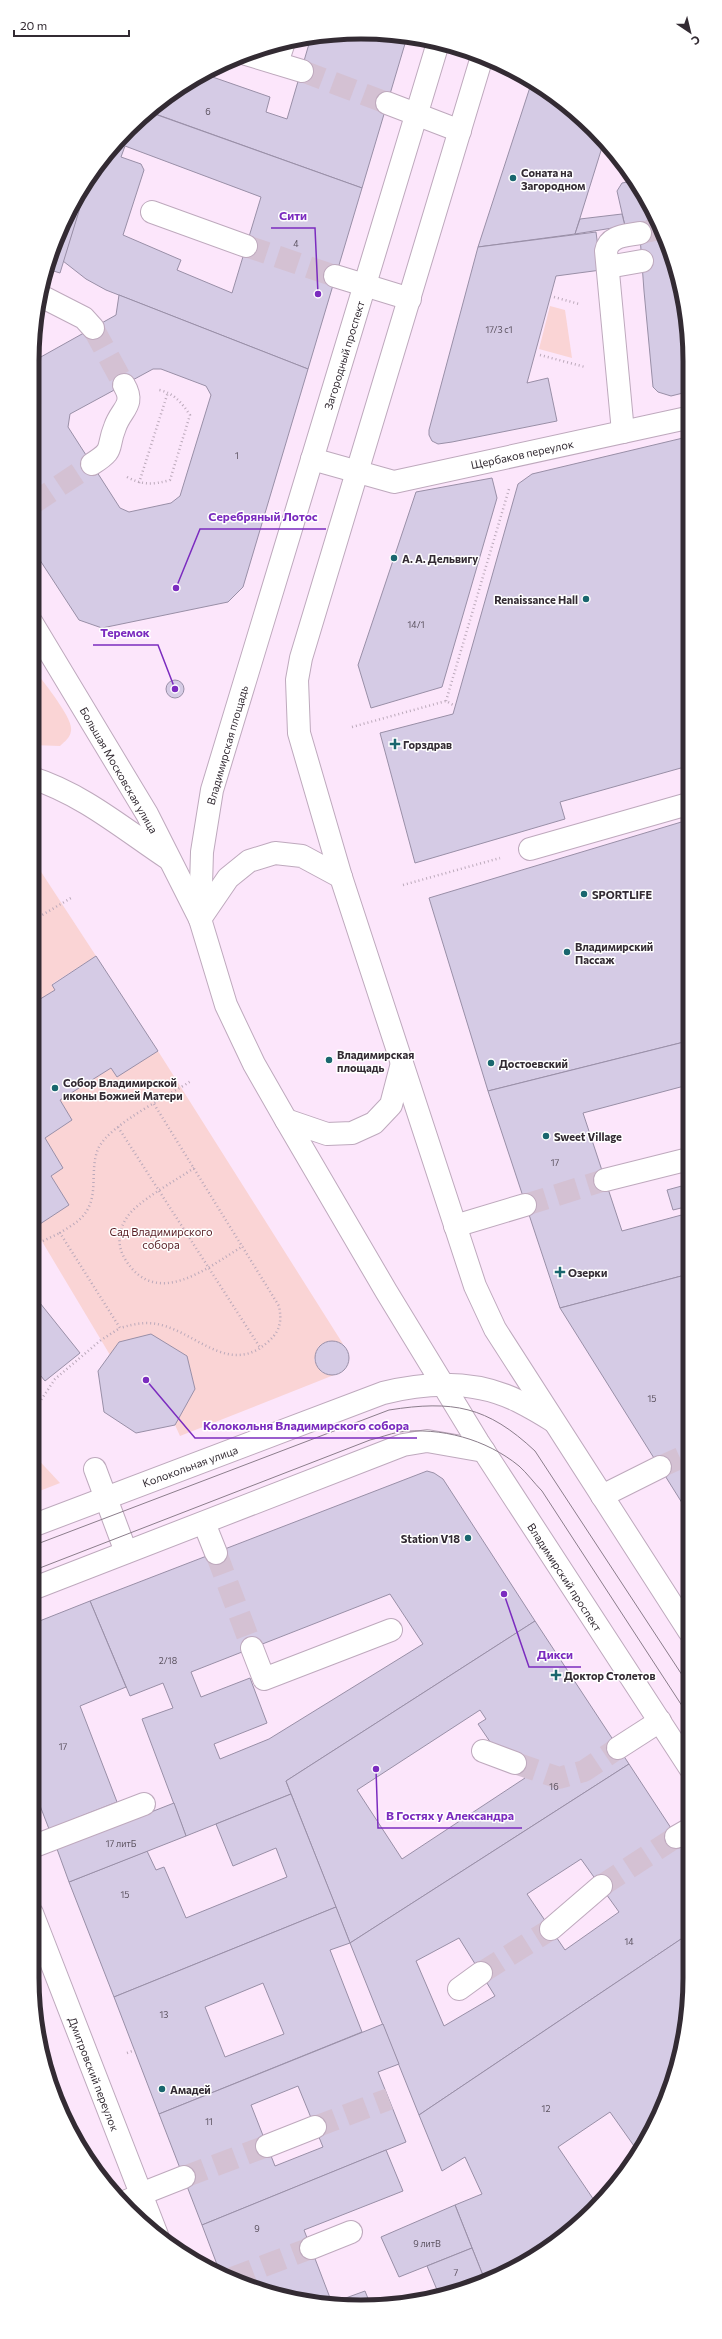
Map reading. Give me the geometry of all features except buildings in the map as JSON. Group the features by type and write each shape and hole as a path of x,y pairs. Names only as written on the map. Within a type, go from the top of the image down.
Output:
{"main road":[{"name":"Загородный проспект","path":"250,667 262,620 436,48"},
{"path":"277,63 282,49"},
{"path":"255,57 302,71"},
{"path":"481,63 301,658 297,680 299,733 341,877 475,1286 495,1328 553,1421 683,1622"},
{"path":"387,103 460,130"},
{"path":"152,212 246,246"},
{"path":"623,432 606,251 609,243 614,239 640,233"},
{"path":"608,267 642,261"},
{"path":"336,276 410,299"},
{"path":"45,298 84,318 93,328"},
{"path":"99,460 111,447 115,427 128,404 127,389"},
{"name":"Щербаков переулок","path":"312,459 357,473 394,482 683,419"},
{"name":"Большая Московская улица","path":"39,635 146,814 200,920"},
{"name":"Владимирская площадь","path":"250,667 212,790 202,852 200,920 226,1005 254,1064 443,1385"},
{"path":"39,780 57,786 88,804 170,859"},
{"path":"530,849 683,805"},
{"path":"200,920 228,878 249,861 275,853 302,856 341,877"},
{"path":"286,1120 327,1134 352,1133 374,1123 391,1105 402,1064"},
{"path":"605,1180 683,1160"},
{"path":"455,1226 525,1205"},
{"name":"Колокольная улица","path":"39,1523 383,1393 409,1387 443,1385 479,1388 517,1400 553,1421"},
{"name":"Владимирский проспект","path":"443,1385 484,1451 683,1757"},
{"path":"39,1586 403,1445 427,1441 484,1451"},
{"path":"602,1496 660,1467"},
{"path":"95,1469 126,1552"},
{"path":"204,1523 216,1553"},
{"path":"252,1648 264,1679 391,1630"},
{"path":"618,1748 660,1721"},
{"path":"483,1751 515,1763"},
{"path":"39,1844 144,1804"},
{"path":"551,1929 601,1886"},
{"name":"Дмитровский переулок","path":"39,1952 135,2197 148,2219"},
{"path":"459,1989 481,1973"},
{"path":"267,2146 315,2127"},
{"path":"135,2197 184,2177"},
{"path":"311,2248 351,2232"}],"path":[{"path":"540,355 618,376"},
{"path":"99,460 139,484 156,484 170,480 190,415 181,402 168,392 148,388 127,389"},
{"path":"139,484 168,392"},
{"path":"446,701 510,485"},
{"path":"352,727 446,701 455,706"},
{"path":"403,885 530,849"},
{"path":"39,917 71,898"},
{"path":"39,1243 60,1233 83,1216 94,1193 94,1170 100,1147 118,1127 191,1081"},
{"path":"39,1403 55,1379 101,1340 120,1328 143,1321 166,1326 225,1355 244,1356 261,1349 276,1335 282,1319 279,1306 154,1104"},
{"path":"118,1127 207,1268 261,1349"},
{"path":"194,1168 142,1203 126,1218 118,1237 123,1256 133,1272 149,1282 168,1284 190,1278 243,1246"},
{"path":"60,1233 120,1328"},
{"path":"127,2053 135,2050"}],"green space":[{"path":"550,306 565,310 572,358 539,349"},
{"path":"39,678 54,696 71,726 70,736 60,746 39,745"},
{"path":"39,869 96,956 52,984 55,990 39,1000"},
{"name":"Сад Владимирского собора","path":"158,1051 343,1344 329,1341 318,1347 314,1360 321,1372 334,1375 180,1436 175,1425 195,1389 187,1356 151,1335 119,1342 110,1355 39,1236 39,1225 69,1205 51,1176 63,1168 45,1138 72,1120 60,1100 111,1068 117,1076"},
{"path":"39,1460 60,1483 39,1491"}],"tunnel":[{"path":"302,71 387,103"},
{"path":"640,233 655,230"},
{"path":"246,246 335,276"},
{"path":"93,328 124,385"},
{"path":"39,499 92,464"},
{"path":"525,1205 605,1180"},
{"path":"660,1467 683,1457"},
{"path":"216,1553 252,1648"},
{"path":"515,1763 559,1778 584,1771 618,1748"},
{"path":"601,1886 676,1837"},
{"path":"481,1973 551,1929"},
{"path":"315,2127 389,2099"},
{"path":"184,2177 267,2146"},
{"path":"239,2275 311,2248"}],"tram line":[{"path":"39,1543 389,1410 432,1406 468,1410 501,1424 535,1451 683,1676"},
{"path":"39,1568 370,1440 399,1432 431,1431 447,1433 478,1442 506,1457 519,1466 542,1491 683,1707"}],"place":[{"name":"Соната на Загородном","path":"513,178"},
{"name":"Сити","path":"318,294"},
{"name":"А. А. Дельвигу","path":"394,558"},
{"name":"Серебряный Лотос","path":"176,588"},
{"name":"Renaissance Hall","path":"586,599"},
{"name":"Теремок","path":"175,689"},
{"name":"Горздрав","path":"395,744"},
{"name":"SPORTLIFE","path":"584,894"},
{"name":"Владимирский Пассаж","path":"567,952"},
{"name":"Владимирская площадь","path":"329,1060"},
{"name":"Достоевский","path":"491,1063"},
{"name":"Собор Владимирской иконы Божией Матери","path":"55,1088"},
{"name":"Sweet Village","path":"546,1136"},
{"name":"Озерки","path":"560,1272"},
{"name":"Колокольня Владимирского собора","path":"146,1380"},
{"name":"Station V18","path":"468,1538"},
{"name":"Дикси","path":"504,1594"},
{"name":"Доктор Столетов","path":"556,1675"},
{"name":"В Гостях у Александра","path":"376,1769"},
{"name":"Амадей","path":"162,2089"}]}
